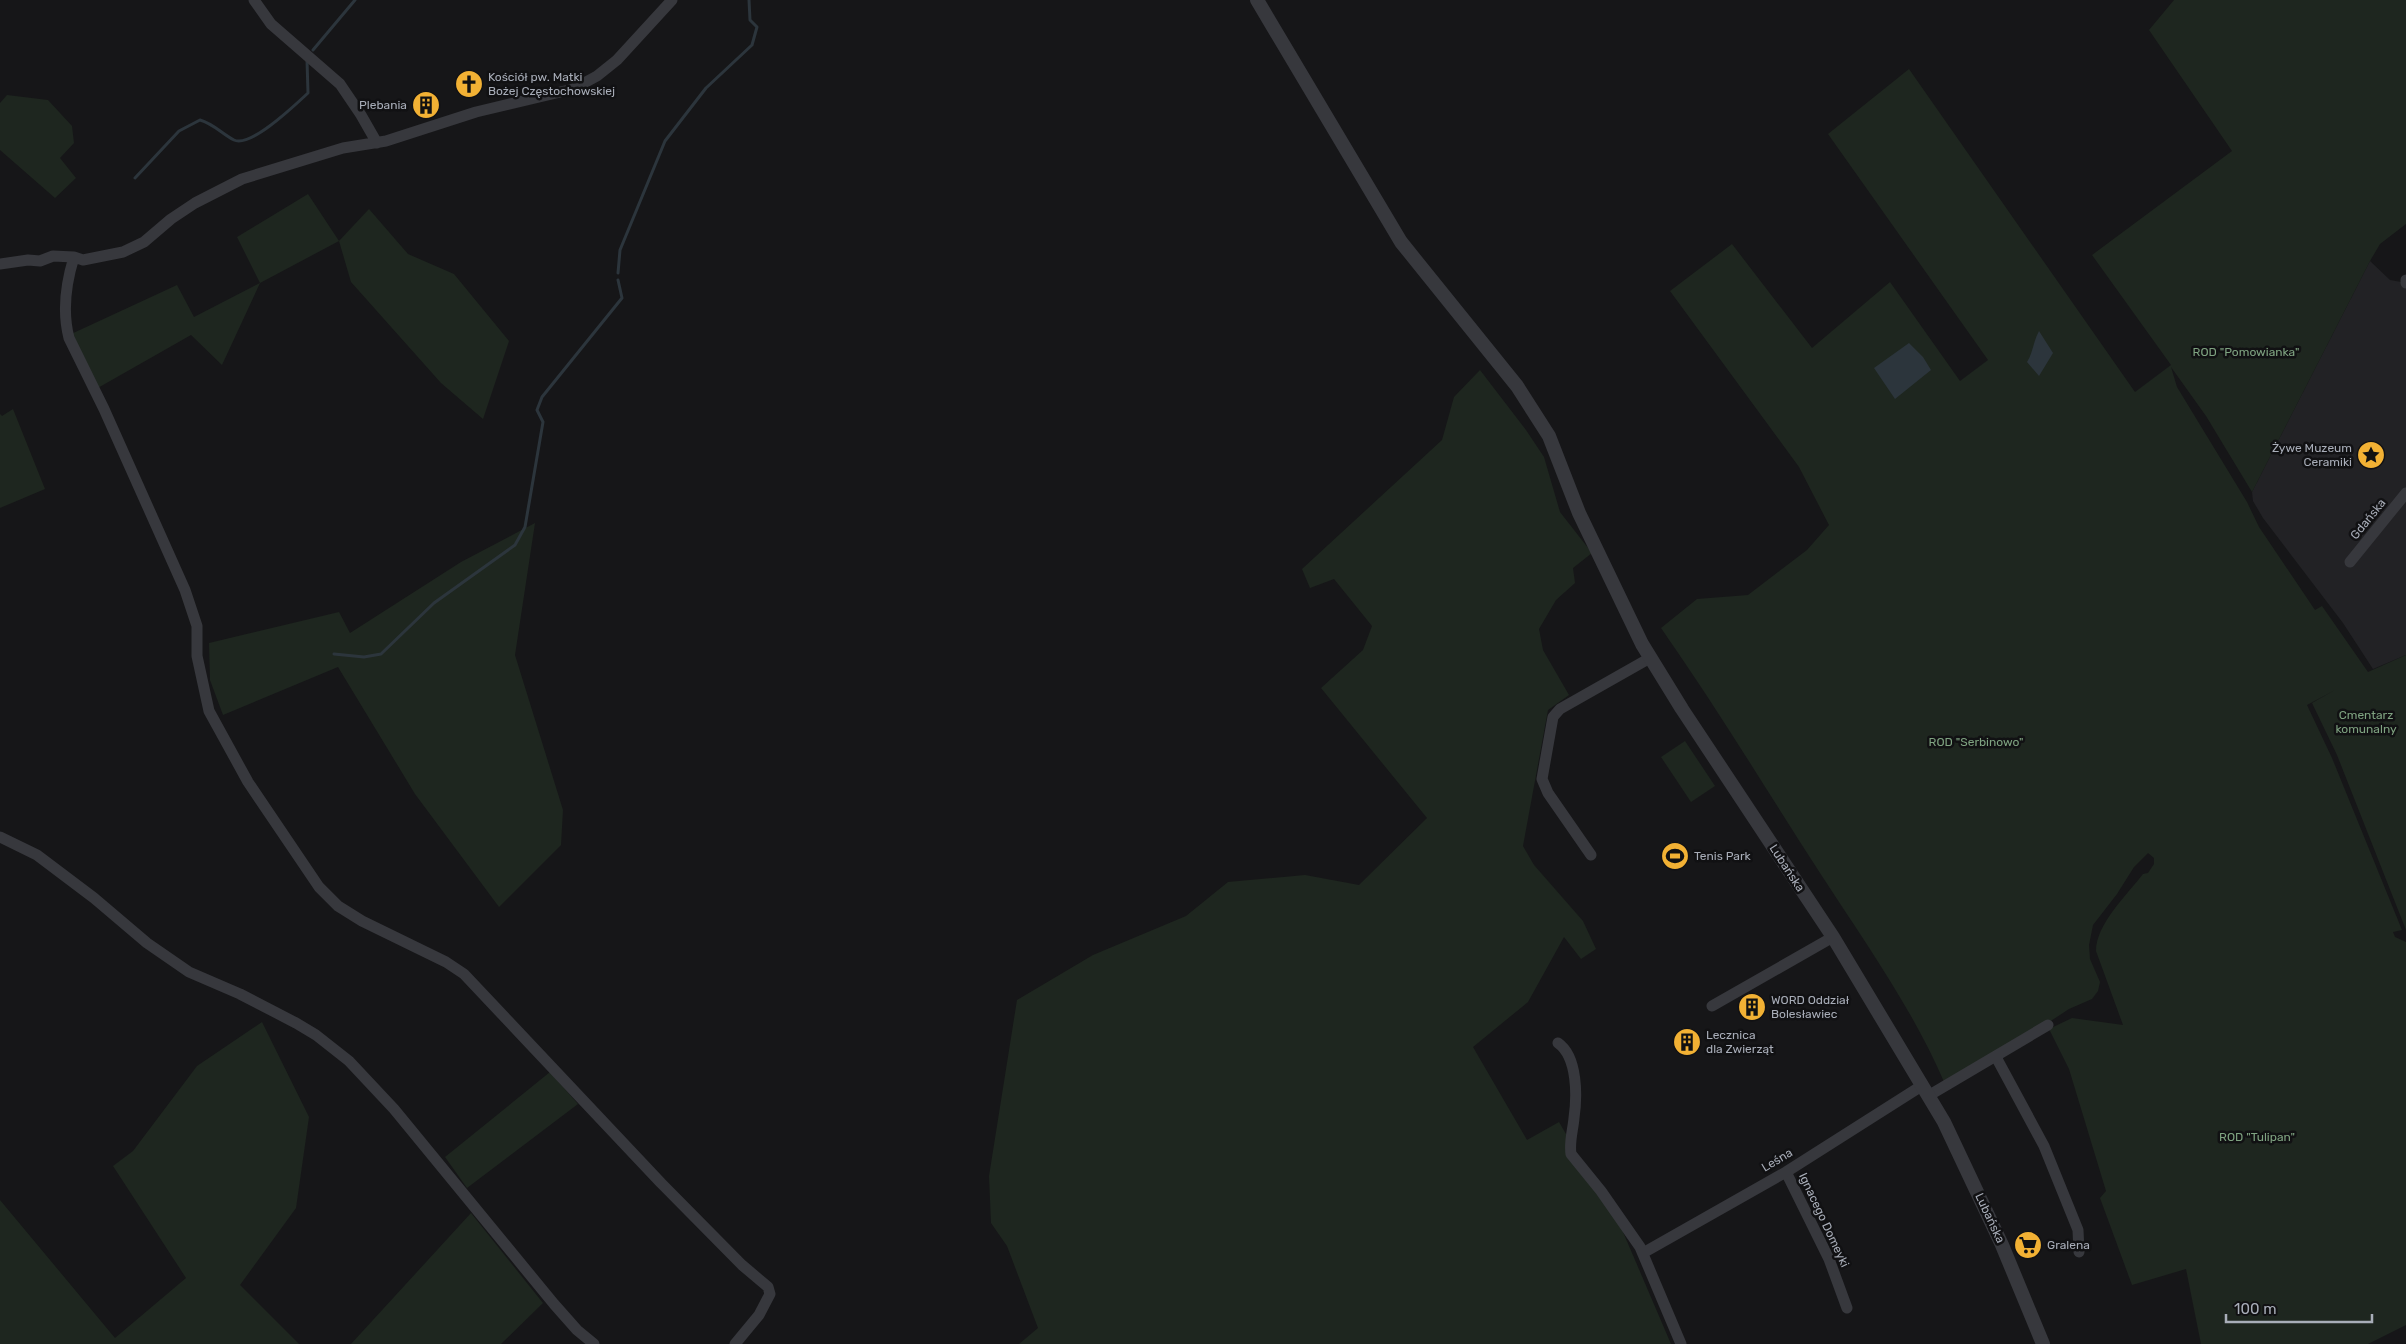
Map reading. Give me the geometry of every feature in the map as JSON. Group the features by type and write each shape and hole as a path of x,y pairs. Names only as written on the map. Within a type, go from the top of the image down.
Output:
{"street":[{"path":"254,0 271,24 340,84 377,143"},
{"path":"0,264 28,260 40,261 53,256 74,257 83,260 96,259 136,246 181,212 242,179 343,148 377,143 469,114 562,94 582,86 616,60 672,0"},
{"name":"Lubańska","path":"1257,0 1401,242 1517,386 1549,436 1579,513 1650,658 1833,936 1956,1146 2002,1245 2043,1344"},
{"path":"74,257 65,300 66,328 69,338 104,409 185,590 197,626 200,675 209,710 248,782 319,887 338,906 362,921 446,962 464,974 655,1176 742,1265 768,1287 770,1294 766,1304 735,1344"},
{"name":"Gdańska","path":"2350,562 2406,493"},
{"path":"1591,854 1548,793 1542,779 1553,717 1560,709 1650,658"},
{"path":"0,837 37,855 94,898 147,942 189,972 240,994 296,1023 316,1035 349,1062 410,1128 523,1269 577,1330 594,1344"},
{"path":"1712,1006 1833,936"},
{"path":"1925,1091 1954,1079 1996,1057 2048,1025"},
{"path":"1558,1043 1567,1052 1574,1084 1571,1154 1601,1191 1643,1253 1681,1344"},
{"path":"1996,1057 2044,1146 2078,1230 2079,1252"},
{"name":"Leśna","path":"1643,1253 1925,1091"},
{"name":"Ignacego Domeyki","path":"1786,1172 1829,1259 1847,1308"}],"shaded area":[{"path":"2370,261 2390,280 2401,282 2406,288 2406,655 2373,669 2343,623 2263,518 2253,501 2252,492"},
{"path":"2039,331 2053,353 2039,376 2027,362"},
{"path":"1909,343 1923,357 1931,370 1895,399 1874,368"}],"green space":[{"path":"2174,0 2406,0 2406,224 2380,244 2370,261 2252,492 2206,416 2171,367 2177,387 2247,502 2259,527 2315,610 2322,606 2368,672 2406,655 2406,930 2337,755 2312,703 2335,690 2307,705 2332,758 2402,930 2393,932 2395,937 2406,942 2406,1325 2368,1344 2201,1344 2186,1269 2132,1285 2100,1198 2106,1191 2069,1069 2049,1029 2072,1018 2123,1025 2096,951 2097,941 2107,920 2143,874 2148,873 2154,864 2154,858 2148,853 2134,867 2117,894 2093,925 2089,945 2090,959 2100,982 2098,991 2092,999 2069,1009 1996,1057 1945,1084 1918,1029 1887,976 1722,719 1661,628 1697,599 1748,595 1807,550 1829,525 1799,467 1670,291 1732,244 1812,348 1890,282 1960,381 1988,360 1828,134 1909,69 2135,392 2171,365 2092,255 2232,151 2149,30"},
{"path":"7,95 48,100 72,126 74,143 60,158 76,178 55,198 0,150 0,103"},
{"path":"308,194 339,241 260,283 237,237"},
{"path":"369,209 408,254 454,274 509,341 483,419 441,383 351,282 339,241"},
{"path":"260,283 222,365 191,335 96,389 69,335 177,285 194,317"},
{"path":"1480,370 1544,457 1560,512 1592,553 1573,568 1575,583 1556,600 1539,629 1543,650 1569,695 1548,710 1523,846 1534,865 1583,921 1596,949 1581,959 1564,937 1528,1002 1473,1047 1527,1140 1559,1122 1623,1232 1671,1344 1019,1344 1038,1328 1007,1246 991,1223 989,1176 1017,1000 1093,955 1186,916 1228,882 1305,875 1359,885 1427,818 1321,688 1363,650 1372,626 1334,579 1310,588 1302,569 1442,440 1454,397"},
{"path":"13,409 45,489 0,508 0,414 2,416"},
{"path":"535,523 515,655 563,810 561,845 499,907 415,794 338,667 223,715 210,680 209,643 339,612 350,633 461,562"},
{"path":"1685,741 1715,786 1691,802 1661,757"},
{"path":"262,1022 309,1117 296,1208 240,1285 299,1344 0,1344 0,1200 115,1338 186,1278 113,1166 133,1151 197,1066"},
{"path":"550,1072 578,1104 467,1188 445,1157"},
{"path":"471,1213 543,1303 501,1344 351,1344"}],"waterway":[{"path":"313,50 355,0"},
{"path":"618,273 620,250 665,141 706,88 752,45 757,27 750,20 749,0"},
{"path":"135,178 179,131 200,120 210,124 234,140 242,141 262,132 308,93 307,60"},
{"path":"334,654 364,657 381,654 434,603 515,545 525,527 543,422 537,410 542,397 622,298 618,280"}],"place":[{"name":"Kościół pw. Matki Bożej Częstochowskiej","path":"469,84"},
{"name":"Plebania","path":"426,105"},
{"name":"Żywe Muzeum Ceramiki","path":"2371,455"},
{"name":"Tenis Park","path":"1675,856"},
{"name":"WORD Oddział Bolesławiec","path":"1752,1007"},
{"name":"Lecznica dla Zwierząt","path":"1687,1042"},
{"name":"Gralena","path":"2028,1245"}],"park label":[{"name":"ROD \"Pomowianka\"","path":"2246,352"},
{"name":"Cmentarz komunalny","path":"2366,722"},
{"name":"ROD \"Serbinowo\"","path":"1976,742"},
{"name":"ROD \"Tulipan\"","path":"2257,1137"}]}
